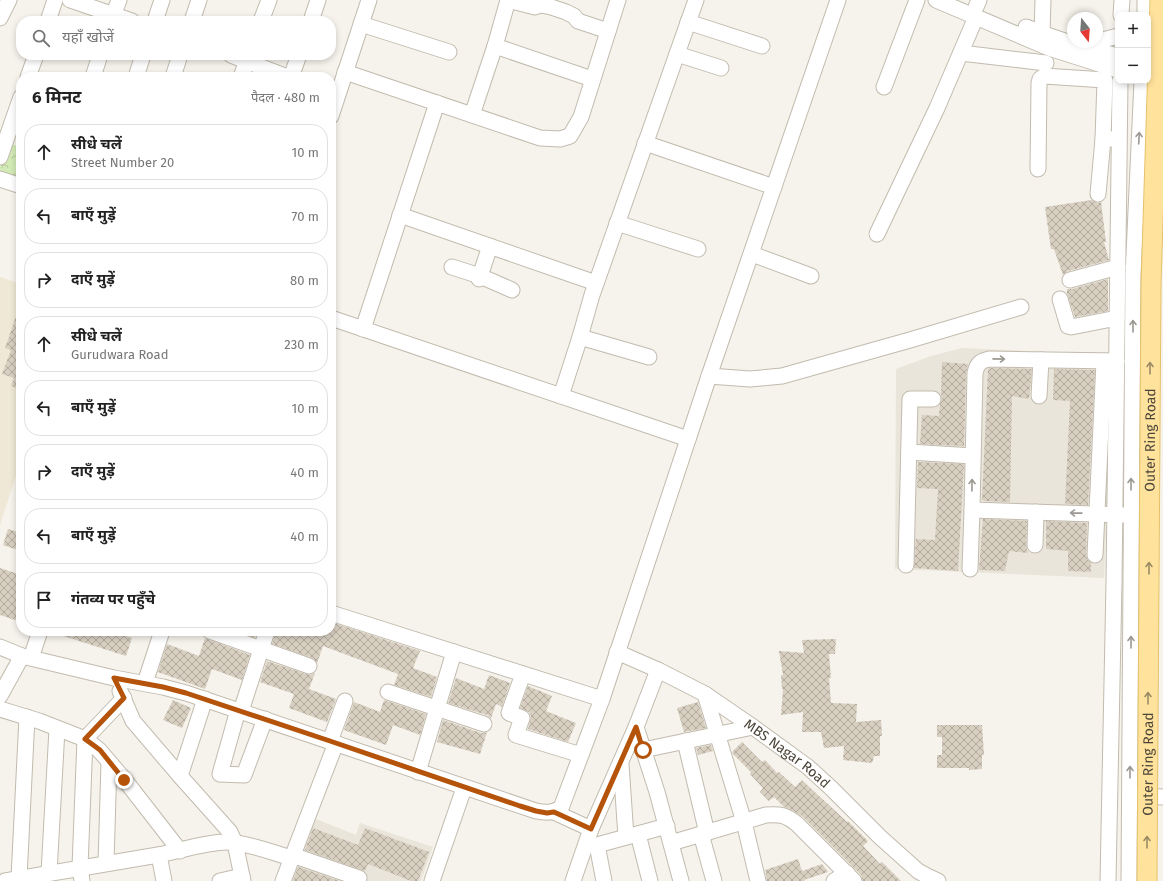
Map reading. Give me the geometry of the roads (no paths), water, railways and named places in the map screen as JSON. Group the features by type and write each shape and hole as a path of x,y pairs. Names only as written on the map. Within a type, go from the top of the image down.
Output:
{"main road":[{"name":"Outer Ring Road","path":"1147,881 1151,286 1160,0"}],"street":[{"path":"1,15 9,0"},
{"path":"50,16 55,0"},
{"path":"70,0 107,16"},
{"path":"113,16 118,0"},
{"path":"156,16 162,0"},
{"path":"194,16 199,0"},
{"path":"263,16 269,0"},
{"path":"313,16 318,0"},
{"path":"336,89 345,72 369,0"},
{"path":"472,115 495,46 508,0 535,7 540,6 566,12 574,16 578,22 608,31"},
{"path":"345,72 540,138 560,140 570,136 581,117 618,0"},
{"path":"561,396 596,283 696,0"},
{"path":"0,647 27,657 114,678 144,683 186,693 464,788 536,811 547,813 554,812 561,808 602,699 709,376 838,0"},
{"path":"884,87 917,0"},
{"path":"936,0 977,8 997,17 1067,42"},
{"path":"962,0 1049,48 1115,69"},
{"path":"1042,33 1043,0"},
{"path":"1121,12 1122,0"},
{"path":"1145,0 1145,12"},
{"path":"878,234 961,53 977,8"},
{"path":"688,22 762,46"},
{"path":"361,24 449,52"},
{"path":"1103,40 1115,37"},
{"path":"495,46 592,79"},
{"path":"1038,168 1039,83 1045,70 1049,48"},
{"path":"1086,48 1115,55"},
{"path":"961,53 1045,70 1105,80 1103,139 1098,194"},
{"path":"677,54 721,68"},
{"path":"30,72 34,60"},
{"path":"95,72 98,60"},
{"path":"138,72 141,60"},
{"path":"175,72 178,60"},
{"path":"243,72 247,60"},
{"path":"252,60 277,72"},
{"path":"293,72 297,60"},
{"path":"1095,555 1097,513 1111,361 1117,318 1120,84"},
{"name":"Outer Ring Road","path":"1129,881 1133,276 1142,84"},
{"path":"363,329 438,103"},
{"path":"1140,115 1163,116"},
{"path":"0,157 14,136 16,125"},
{"path":"1103,139 1119,139"},
{"path":"645,144 774,187"},
{"path":"1138,160 1163,160"},
{"path":"0,179 16,184"},
{"path":"400,216 524,265"},
{"path":"617,223 698,249"},
{"path":"455,240 596,283"},
{"path":"479,277 489,250"},
{"path":"752,254 811,276"},
{"path":"452,267 512,290"},
{"path":"1070,280 1118,267"},
{"path":"1060,299 1068,326 1071,327 1117,318"},
{"path":"709,376 750,379 782,376 894,345 1021,307"},
{"path":"336,320 688,439"},
{"path":"580,337 648,357"},
{"path":"970,569 975,373 981,360 1111,361"},
{"path":"1039,396 1041,360"},
{"path":"1108,881 1115,515 1111,361"},
{"path":"906,565 910,398 932,399"},
{"path":"909,452 973,456"},
{"path":"972,510 1131,515"},
{"path":"1035,545 1036,512"},
{"path":"336,615 602,699"},
{"path":"0,696 27,657 38,636"},
{"path":"144,683 160,636"},
{"path":"223,636 309,666"},
{"path":"265,636 220,774 244,775 266,720"},
{"path":"418,772 454,652"},
{"name":"MBS Nagar Road","path":"617,652 658,670 705,694 808,767 880,837 925,878"},
{"path":"572,881 591,829 636,727 658,670"},
{"path":"523,674 509,713 522,718 516,735 581,755"},
{"path":"114,678 134,721 230,832 235,843 243,878 220,881"},
{"path":"388,692 484,724"},
{"path":"705,694 744,822 758,881"},
{"path":"81,874 85,739 124,698"},
{"path":"180,776 205,699"},
{"path":"283,881 333,742 345,701"},
{"path":"0,709 27,717 85,739 100,750 180,851"},
{"path":"19,878 27,717"},
{"path":"636,727 667,826 681,881"},
{"path":"643,750 717,733 753,727"},
{"path":"49,873 57,728"},
{"path":"685,741 714,881"},
{"path":"106,863 110,762"},
{"path":"621,762 632,836 650,881"},
{"path":"432,881 464,788"},
{"path":"1130,796 1163,797"},
{"path":"554,812 591,829"},
{"path":"671,843 766,815 778,814 790,818 851,877"},
{"path":"604,881 597,845 667,826"},
{"path":"5,881 49,873 81,874 106,863 159,855 216,843 235,843 253,846 292,856 359,878"},
{"path":"582,854 582,881"},
{"path":"159,855 164,881"},
{"path":"834,881 851,877"}]}
